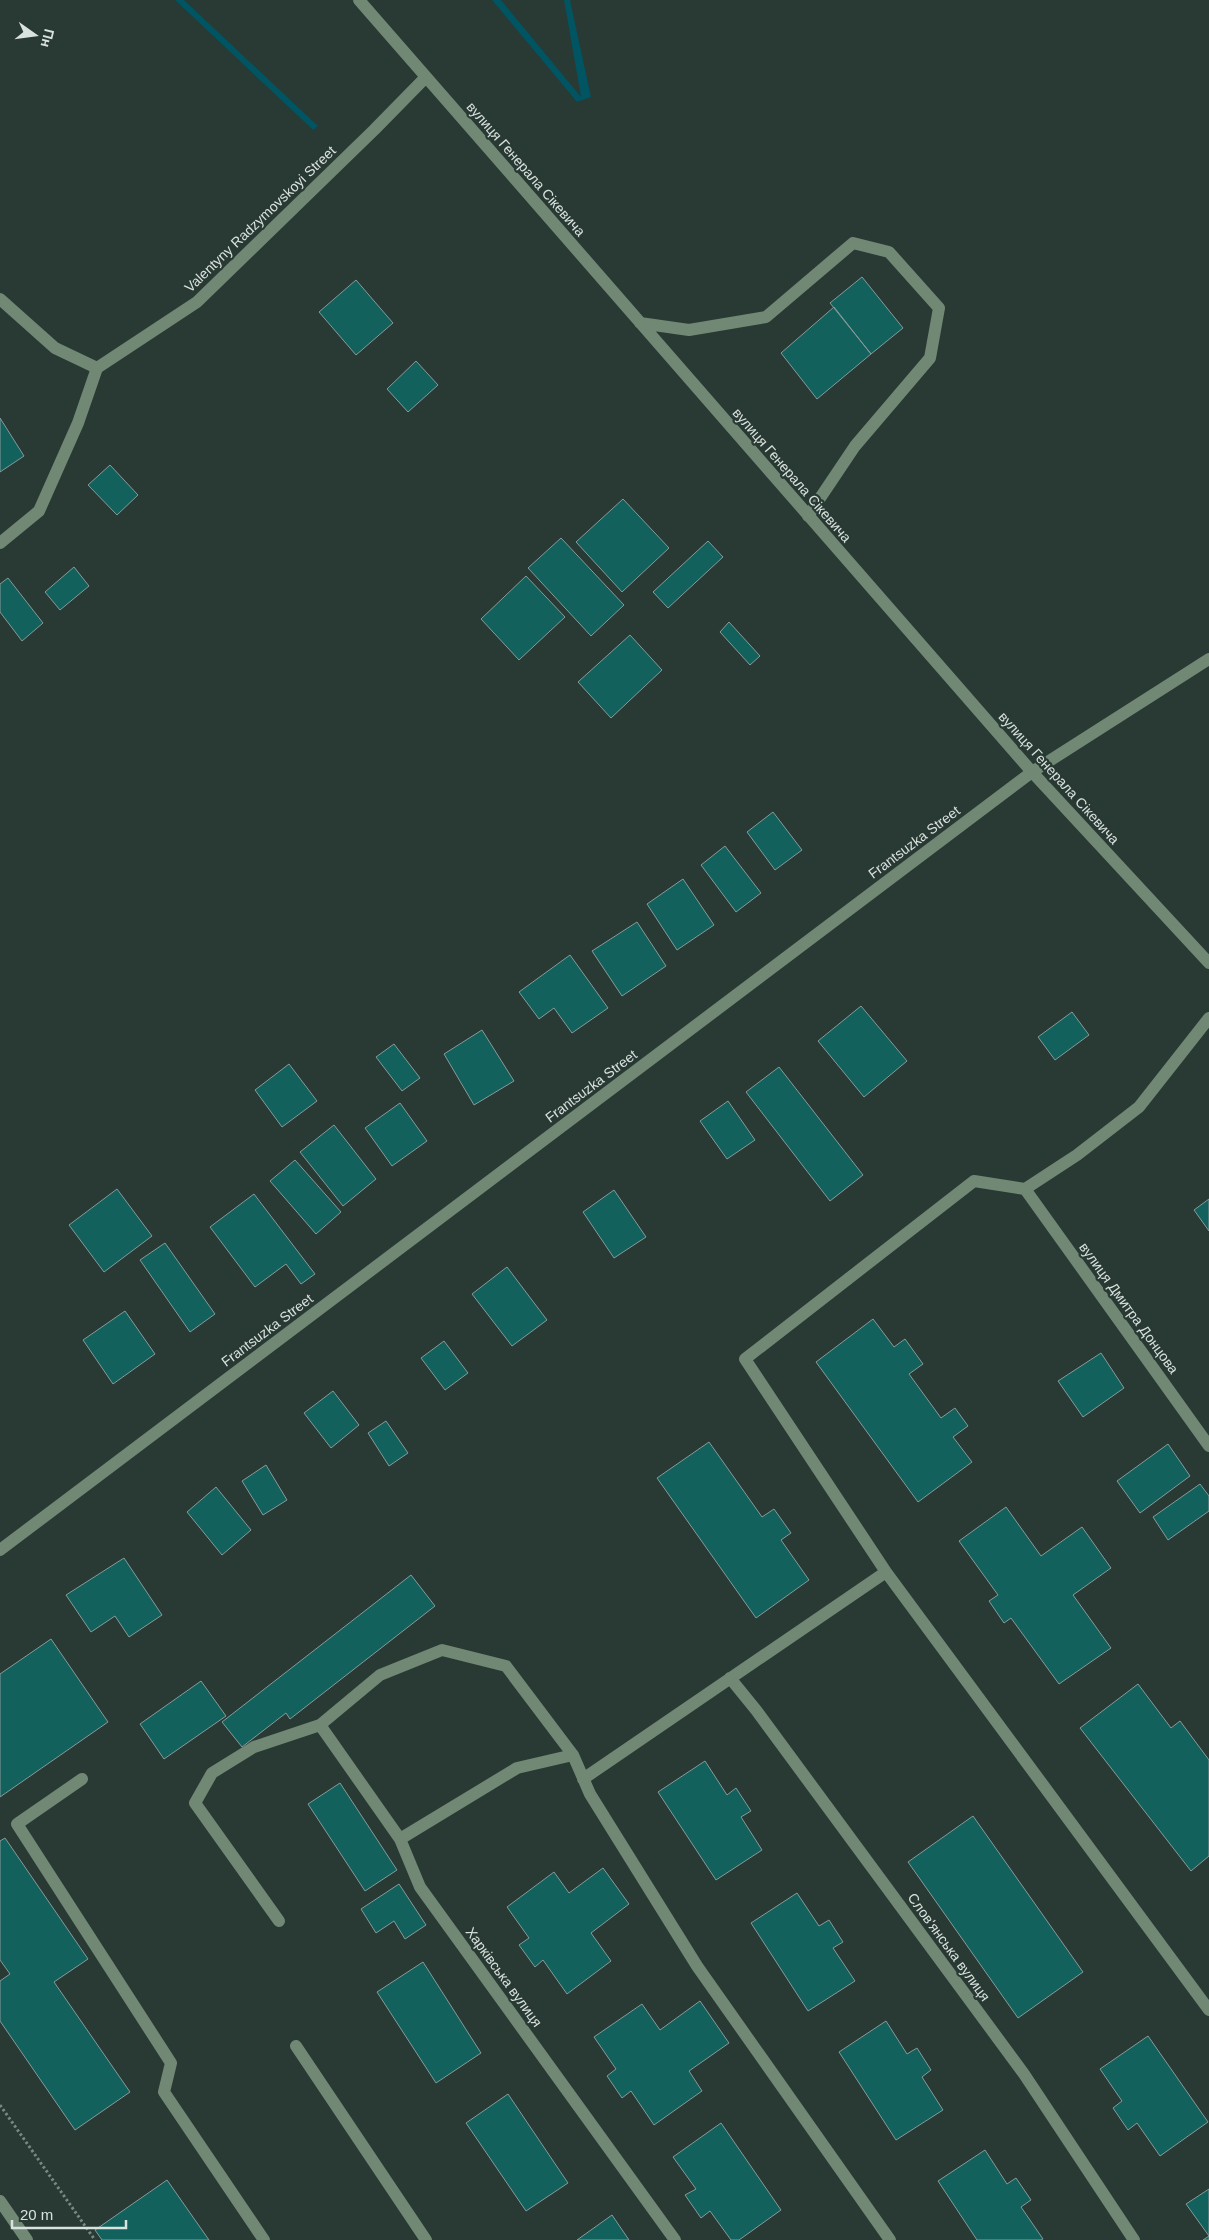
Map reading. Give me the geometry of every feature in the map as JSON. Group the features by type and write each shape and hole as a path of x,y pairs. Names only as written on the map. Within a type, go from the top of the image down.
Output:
{"street":[{"name":"вулиця Генерала Сікевича","path":"359,0 1032,772 1209,963"},
{"name":"Valentyny Radzymovskoyi Street","path":"97,368 197,302 426,77"},
{"path":"640,323 689,330 766,317 853,244 889,252 939,308 930,358 855,446 808,516"},
{"path":"0,299 55,348 97,368 78,423 39,511 0,543"},
{"name":"Frantsuzka Street","path":"0,1550 1032,772 1209,659"},
{"path":"1209,1018 1139,1107 1077,1155 1024,1189 974,1181 745,1359 886,1572 1209,2010"},
{"name":"вулиця Дмитра Донцова","path":"1024,1189 1209,1446"},
{"path":"583,1779 886,1572"},
{"path":"279,1921 195,1803 212,1773 254,1747 320,1724 380,1675 442,1650 506,1666 573,1755 595,1803 697,1966 890,2240"},
{"name":"Слов'янська вулиця","path":"730,1678 756,1710 1024,2074 1134,2240"},
{"name":"Харківська вулиця","path":"320,1724 400,1839 420,1887 676,2240"},
{"path":"400,1839 517,1768 573,1755"},
{"path":"82,1779 17,1824 171,2063 164,2092 264,2240"},
{"path":"296,2046 426,2240"},
{"path":"0,2202 27,2240"}],"path":[{"path":"0,2105 95,2240"}],"water":[{"path":"175,0 184,0 318,126 313,130"},
{"path":"492,0 501,0 581,97 564,0 570,0 591,97 577,102"}],"building":[{"path":"862,277 903,328 871,354 830,303"},
{"path":"356,280 393,323 356,355 319,312"},
{"path":"834,307 871,354 817,399 781,353"},
{"path":"416,361 438,385 408,412 387,389"},
{"path":"0,418 24,456 0,472"},
{"path":"110,465 138,495 117,515 88,485"},
{"path":"623,499 669,548 622,592 576,542"},
{"path":"561,538 624,605 591,636 528,568"},
{"path":"708,541 723,557 668,608 653,592"},
{"path":"74,567 89,586 60,610 45,592"},
{"path":"526,576 565,617 519,660 481,619"},
{"path":"8,578 43,623 22,641 0,612 0,584"},
{"path":"729,622 760,656 750,665 720,632"},
{"path":"630,635 662,670 611,718 578,682"},
{"path":"773,812 802,850 775,870 747,832"},
{"path":"725,846 761,893 736,912 701,865"},
{"path":"683,879 714,925 677,950 647,904"},
{"path":"637,922 666,966 622,996 592,951"},
{"path":"570,955 608,1008 572,1033 554,1008 539,1019 519,992"},
{"path":"861,1006 907,1061 864,1097 818,1041"},
{"path":"1072,1012 1089,1035 1055,1060 1038,1037"},
{"path":"482,1030 514,1081 474,1105 444,1054"},
{"path":"394,1044 420,1078 402,1091 376,1057"},
{"path":"289,1064 317,1101 282,1127 255,1090"},
{"path":"779,1067 863,1175 830,1201 746,1092"},
{"path":"728,1101 755,1140 727,1159 700,1121"},
{"path":"400,1103 427,1141 392,1166 365,1128"},
{"path":"334,1125 376,1179 343,1206 300,1152"},
{"path":"295,1160 341,1212 316,1234 270,1181"},
{"path":"117,1189 152,1236 104,1272 69,1225"},
{"path":"614,1190 646,1237 614,1258 583,1212"},
{"path":"254,1194 315,1274 301,1284 286,1264 255,1287 210,1227"},
{"path":"1209,1199 1209,1231 1194,1210"},
{"path":"165,1243 215,1314 190,1332 140,1260"},
{"path":"507,1267 547,1320 512,1346 472,1294"},
{"path":"125,1311 155,1354 113,1384 83,1340"},
{"path":"873,1319 894,1347 905,1339 923,1364 909,1374 941,1418 955,1408 968,1426 953,1437 972,1462 918,1502 816,1362"},
{"path":"444,1341 468,1373 445,1390 421,1358"},
{"path":"1101,1353 1124,1388 1083,1417 1058,1381"},
{"path":"333,1391 359,1425 331,1448 304,1413"},
{"path":"386,1421 408,1453 389,1466 368,1433"},
{"path":"709,1442 762,1517 774,1509 791,1533 781,1540 809,1580 756,1618 657,1478"},
{"path":"1168,1444 1190,1476 1140,1513 1117,1481"},
{"path":"266,1465 287,1500 263,1515 242,1481"},
{"path":"1200,1484 1209,1496 1209,1511 1168,1540 1153,1517"},
{"path":"216,1487 251,1530 222,1555 187,1512"},
{"path":"1006,1507 1041,1556 1082,1527 1111,1568 1073,1595 1111,1648 1059,1684 1011,1618 1004,1623 989,1601 998,1595 959,1541"},
{"path":"124,1558 162,1615 129,1637 115,1616 91,1632 66,1595"},
{"path":"411,1575 435,1606 290,1719 286,1713 242,1747 222,1722"},
{"path":"51,1639 108,1722 0,1797 0,1674"},
{"path":"201,1681 226,1716 164,1759 140,1724"},
{"path":"1138,1684 1171,1728 1180,1721 1209,1760 1209,1856 1191,1871 1080,1728"},
{"path":"705,1761 727,1795 736,1788 751,1811 741,1817 762,1850 716,1880 658,1792"},
{"path":"340,1783 397,1870 365,1891 308,1804"},
{"path":"973,1816 1083,1972 1018,2018 908,1862"},
{"path":"5,1838 88,1959 54,1982 130,2092 75,2130 0,2021 0,1981 10,1974 0,1960 0,1841"},
{"path":"603,1868 629,1904 591,1933 611,1961 567,1994 543,1960 535,1967 519,1945 529,1938 507,1907 554,1872 569,1893"},
{"path":"399,1884 426,1925 405,1939 394,1921 376,1933 361,1909"},
{"path":"797,1893 819,1926 829,1920 843,1942 833,1948 855,1981 808,2011 751,1923"},
{"path":"423,1962 481,2053 436,2083 377,1992"},
{"path":"700,2001 729,2043 689,2071 702,2091 654,2125 631,2091 622,2098 607,2076 616,2069 594,2037 642,2004 660,2030"},
{"path":"886,2021 907,2054 917,2048 931,2070 922,2077 943,2110 896,2140 839,2052"},
{"path":"1148,2036 1208,2122 1160,2156 1137,2123 1128,2130 1113,2108 1122,2101 1100,2069"},
{"path":"508,2094 568,2183 526,2211 466,2123"},
{"path":"721,2123 781,2210 739,2240 731,2240 710,2211 701,2218 685,2195 696,2189 673,2157"},
{"path":"985,2150 1007,2184 1016,2178 1031,2200 1021,2207 1043,2239 977,2240 938,2181"},
{"path":"167,2180 209,2240 102,2240 95,2230"},
{"path":"1209,2189 1209,2236 1186,2204"},
{"path":"612,2215 629,2240 577,2240"}]}
